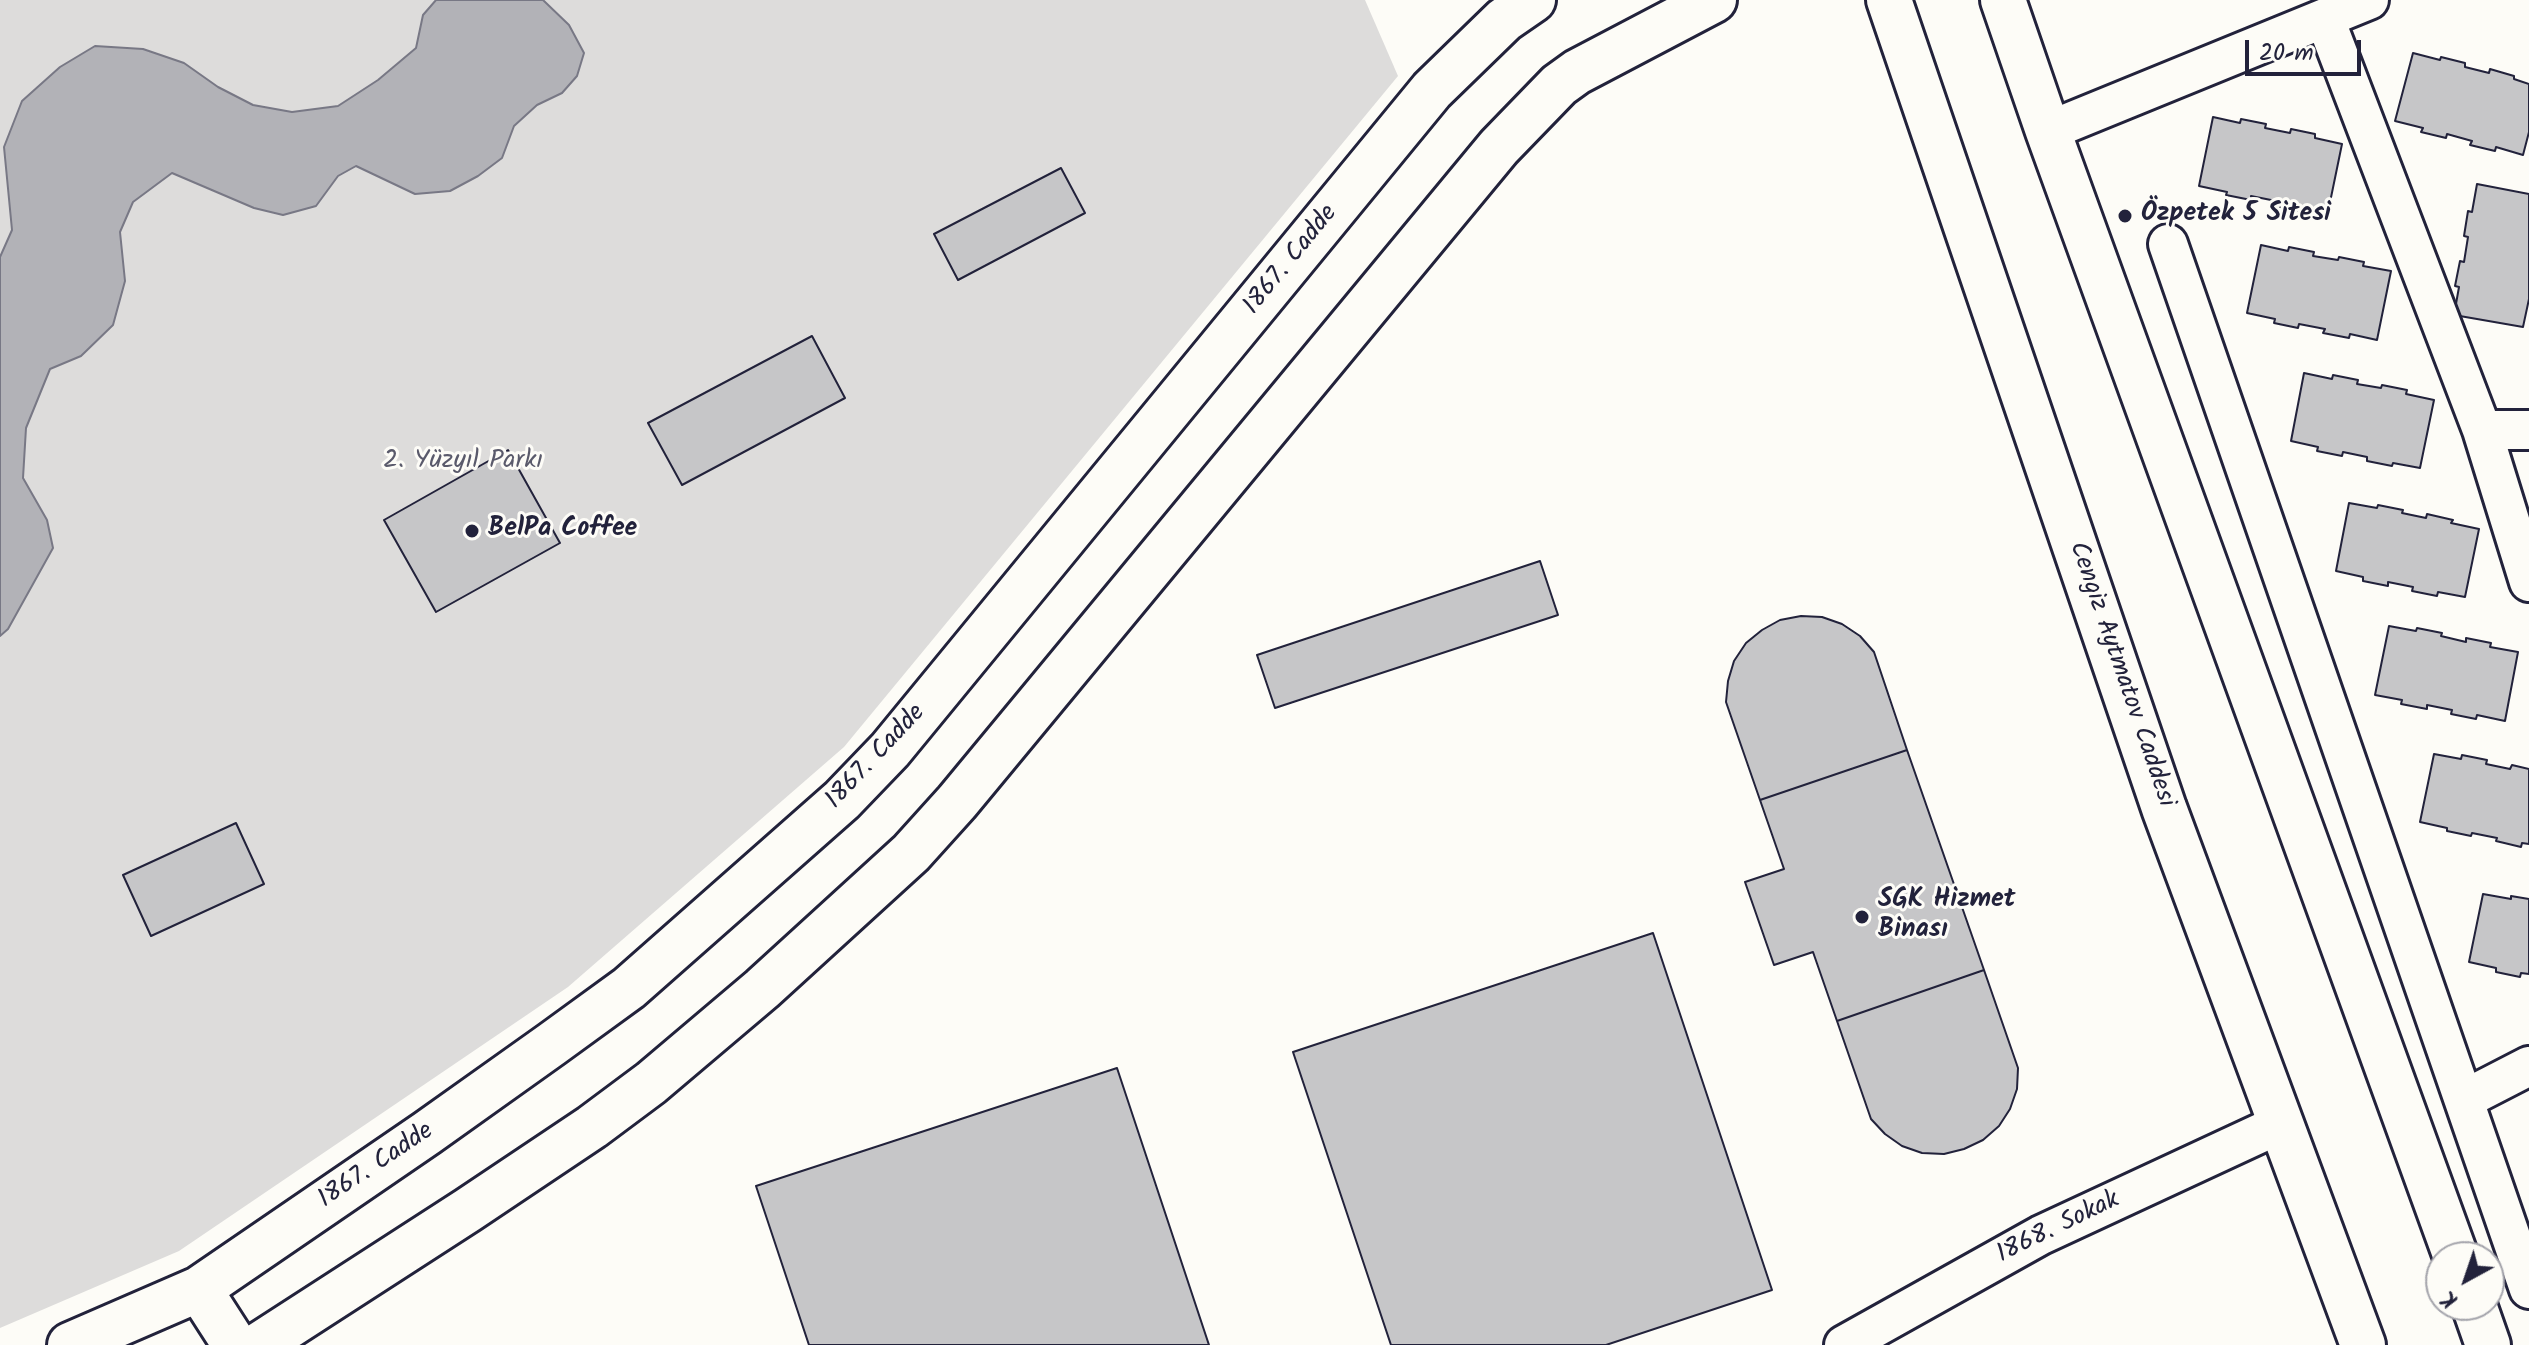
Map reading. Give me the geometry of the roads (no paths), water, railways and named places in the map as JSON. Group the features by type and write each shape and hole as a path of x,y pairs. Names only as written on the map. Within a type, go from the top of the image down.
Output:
{"street":[{"name":"1867. Cadde","path":"70,1345 199,1289 427,1133 629,988 842,800 900,738 1432,90 1504,20 1533,0"},
{"path":"259,1345 604,1118 719,1027 911,853 957,802 1499,147 1559,85 1587,65 1714,0"},
{"name":"Cengiz Aytmatov Caddesi","path":"1889,0 2164,808 2363,1345"},
{"path":"2003,0 2450,1241"},
{"path":"2048,131 2369,0"},
{"path":"2325,19 2482,430 2529,582"},
{"path":"2168,244 2525,1266"},
{"path":"2482,430 2529,430"},
{"path":"2465,1099 2529,1066"},
{"name":"1868. Sokak","path":"1844,1345 2041,1235 2280,1124"},
{"path":"199,1289 235,1345"},
{"path":"2480,1321 2488,1345"}],"place":[{"name":"Özpetek 5 Sitesi","path":"2125,216"},
{"name":"BelPa Coffee","path":"472,531"},
{"name":"SGK Hizmet Binası","path":"1862,917"}],"park label":[{"name":"2. Yüzyıl Parkı","path":"463,463"}]}
